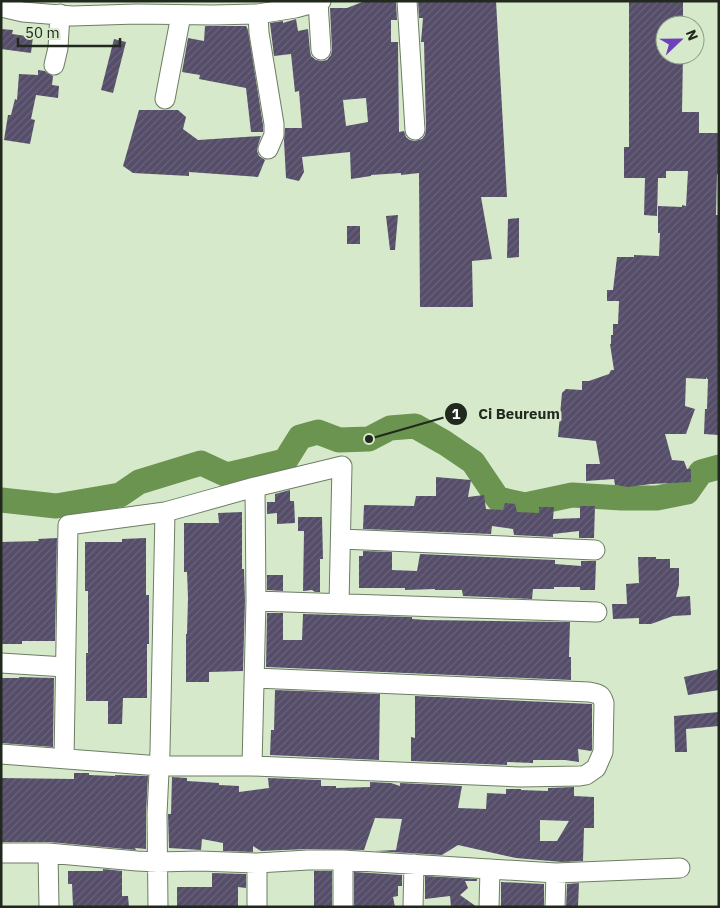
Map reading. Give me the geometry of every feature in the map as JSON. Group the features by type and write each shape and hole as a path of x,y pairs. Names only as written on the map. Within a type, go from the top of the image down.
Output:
{"street":[{"path":"406,1 415,130"},
{"path":"1,7 23,12 138,7 181,15 215,8 258,14 319,2 322,50"},
{"path":"54,65 69,10"},
{"path":"258,14 259,33 274,124 274,135 268,149"},
{"path":"165,99 181,15"},
{"path":"64,759 68,525 165,512 255,487 342,466 339,604"},
{"path":"252,766 256,601 255,487"},
{"path":"158,907 157,814 160,766 165,512"},
{"path":"341,539 595,550"},
{"path":"256,601 597,612"},
{"path":"1,663 66,667"},
{"path":"1,754 160,766 252,766 520,777 586,775 596,768 603,752 604,703 599,694 589,692 254,678"},
{"path":"1,853 48,853 158,862 257,863 343,860 556,873 680,868"},
{"path":"48,853 49,907"},
{"path":"343,860 343,907"},
{"path":"257,863 257,907"},
{"path":"414,864 414,907"},
{"path":"489,907 490,869"},
{"path":"555,907 556,873"}],"building":[{"path":"365,1 396,1 397,20 391,20 391,42 398,42 399,132 404,131 406,137 415,141 422,139 426,129 424,42 421,42 423,18 419,18 418,1 496,1 507,197 481,197 492,259 472,261 473,307 420,307 419,173 371,175 351,179 350,152 302,157 304,172 299,181 286,178 285,128 302,128 299,91 295,92 291,54 274,56 270,23 283,21 283,23 296,19 298,31 308,29 311,56 316,60 322,61 327,60 332,50 330,8 347,8","holes":["366,98 368,122 346,126 343,100"]},
{"path":"629,1 683,1 683,15 655,15 655,65 683,65 682,112 699,112 699,133 719,133 716,215 719,215 719,435 704,434 705,409 707,409 707,377 706,379 686,378 685,406 695,409 686,434 665,434 672,460 684,461 687,469 691,469 691,482 628,487 615,485 614,479 586,481 586,464 600,464 596,441 558,437 562,393 566,389 582,390 582,381 589,381 609,374 611,370 614,370 610,344 611,335 613,335 613,324 618,324 619,301 607,301 607,290 613,290 617,257 634,257 634,255 659,256 658,206 686,206 688,171 666,171 666,178 658,178 657,216 644,215 645,178 624,178 624,147 629,147"},
{"path":"205,26 246,26 263,132 251,132 246,88 199,79 200,75 182,72 188,38 204,41"},
{"path":"1,29 13,30 12,34 33,37 31,53 1,49"},
{"path":"114,39 126,42 113,93 101,90"},
{"path":"38,70 45,71 53,76 52,85 59,86 58,98 36,95 31,119 35,120 30,144 4,140 8,115 11,115 15,99 17,100 19,74 38,75"},
{"path":"139,110 178,110 186,117 183,129 198,140 261,136 257,151 259,156 265,160 258,177 189,172 189,176 133,173 123,166"},
{"path":"398,215 395,250 390,250 386,216"},
{"path":"519,218 519,257 507,258 508,219"},
{"path":"347,226 360,226 360,244 347,244"},
{"path":"436,477 471,480 468,497 484,495 486,509 503,510 505,503 515,504 517,512 539,513 539,507 554,507 553,519 580,518 580,506 595,506 594,538 579,538 579,531 553,534 553,537 514,535 513,529 492,526 491,534 363,529 364,505 414,506 416,496 436,496"},
{"path":"290,490 290,501 294,501 295,523 277,524 277,513 267,514 267,502 275,502 275,494"},
{"path":"242,512 242,569 244,569 245,601 243,671 209,672 209,682 186,682 188,598 187,572 184,572 184,523 219,523 218,513"},
{"path":"298,517 322,517 323,559 320,559 320,592 312,590 303,591 304,531 298,531"},
{"path":"57,538 55,641 22,641 22,644 1,644 1,542 39,541 38,539"},
{"path":"146,538 146,595 149,595 147,698 123,698 122,724 108,724 108,701 86,701 88,591 85,591 85,542 122,542 122,539"},
{"path":"363,551 392,552 392,570 417,571 420,554 555,560 555,564 581,566 581,561 596,561 595,590 580,590 580,587 533,589 532,599 463,596 462,590 359,588 359,556 363,556"},
{"path":"638,557 670,559 670,568 679,568 679,585 676,597 690,596 691,615 673,616 651,624 639,624 639,618 613,619 612,604 627,604 626,584 639,583"},
{"path":"267,575 283,575 283,591 267,590"},
{"path":"267,613 283,613 283,640 302,640 303,614 412,617 412,619 427,620 570,622 569,657 571,657 571,680 266,667"},
{"path":"719,669 719,690 688,695 684,677"},
{"path":"1,678 54,678 53,747 1,743"},
{"path":"275,690 380,694 379,760 270,755 271,730 274,730"},
{"path":"415,696 592,704 592,750 578,749 579,762 533,760 533,763 507,762 507,765 411,761 411,737 415,738"},
{"path":"719,712 719,726 686,729 687,752 675,752 674,716"},
{"path":"74,773 148,776 146,849 135,848 136,850 49,842 1,842 1,778 74,779"},
{"path":"172,777 187,778 187,781 239,786 239,792 269,788 268,778 321,780 321,786 336,786 336,788 370,787 370,782 391,783 400,786 400,783 462,786 458,808 486,809 487,793 506,794 506,789 548,791 548,788 574,787 574,796 594,797 594,828 584,828 583,861 562,862 516,858 458,845 442,855 375,851 396,850 402,819 375,818 364,850 308,849 261,851 253,846 253,852 223,851 223,843 202,839 201,850 169,848 168,814 171,814","holes":["540,820 569,821 557,841 540,841"]},
{"path":"103,869 122,871 122,896 128,896 129,907 73,907 72,884 68,884 68,871 103,871"},
{"path":"314,871 332,871 332,907 314,907"},
{"path":"354,872 402,875 402,886 398,886 398,896 393,897 395,907 354,907"},
{"path":"212,873 246,874 246,888 238,887 238,907 177,907 177,887 212,887"},
{"path":"425,876 477,879 477,881 465,881 468,888 460,895 477,907 451,907 450,896 425,899"},
{"path":"501,882 544,884 544,907 501,907"},
{"path":"579,883 578,907 566,907 567,884"}],"waterway":[{"path":"1,500 56,506 120,495 139,482 201,463 227,475 285,461 300,437 318,432 339,440 369,439 390,428 415,426 473,462 498,499 525,505 572,495 657,498 687,492 701,472 719,467"}],"place":[{"name":"Ci Beureum","path":"369,439"}]}
